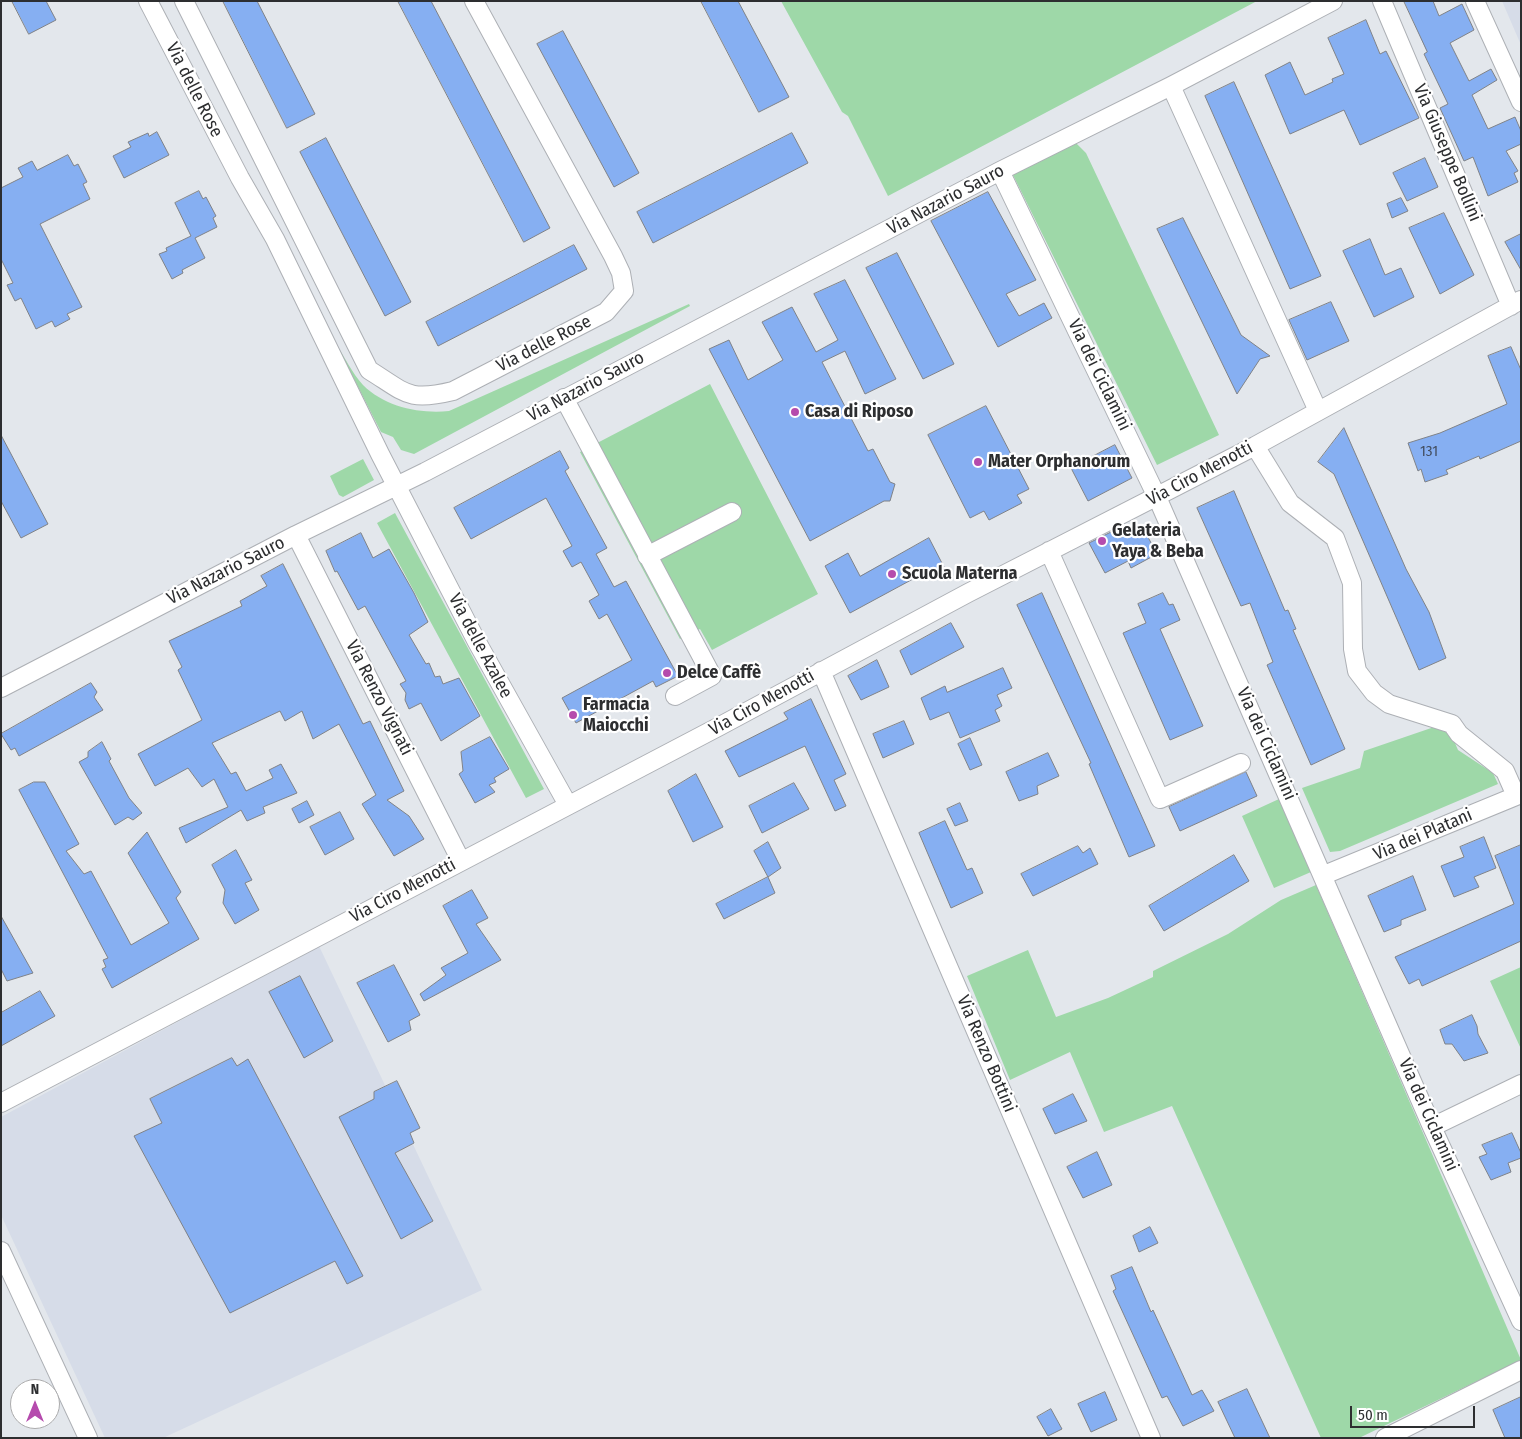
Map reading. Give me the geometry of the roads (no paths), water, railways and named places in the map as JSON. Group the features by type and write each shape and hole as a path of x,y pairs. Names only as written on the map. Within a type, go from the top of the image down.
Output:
{"street":[{"name":"Via delle Rose","path":"148,1 240,178 275,239 397,485"},
{"name":"Via delle Rose","path":"184,1 369,370 411,396 432,396 453,391 606,312 624,291 621,272 474,1"},
{"name":"Via Nazario Sauro","path":"1,688 296,535 397,485 1000,171 1172,86 1333,1"},
{"name":"Via Giuseppe Bollini","path":"1382,1 1516,303"},
{"path":"1475,1 1521,102"},
{"path":"1172,86 1318,411"},
{"path":"240,178 266,165"},
{"name":"Via dei Ciclamini","path":"1000,171 1157,497 1324,875 1432,1127 1521,1321"},
{"name":"Via Ciro Menotti","path":"1,1103 720,726 1049,551 1255,446 1516,303"},
{"path":"564,398 712,676 675,696"},
{"path":"1255,446 1290,503 1335,538 1352,582 1353,650 1357,671 1374,693 1389,704 1452,724 1459,734 1505,771 1518,795"},
{"name":"Via delle Azalee","path":"397,485 477,642 568,805"},
{"path":"647,556 732,512"},
{"name":"Via Renzo Vignati","path":"296,535 461,861"},
{"name":"Via dei Ciclamini","path":"1049,551 1160,799 1241,762"},
{"name":"Via Renzo Bottini","path":"821,671 1151,1438"},
{"name":"Via dei Platani","path":"1324,875 1518,795"},
{"path":"1432,1127 1521,1084"},
{"path":"1,1251 88,1438"},
{"path":"1385,1438 1521,1370"}],"place":[{"name":"Casa di Riposo","path":"795,412"},
{"name":"Mater Orphanorum","path":"978,462"},
{"name":"Gelateria Yaya & Beba","path":"1102,541"},
{"name":"Scuola Materna","path":"892,574"},
{"name":"Delce Caffè","path":"667,673"},
{"name":"Farmacia Maiocchi","path":"573,715"}]}
